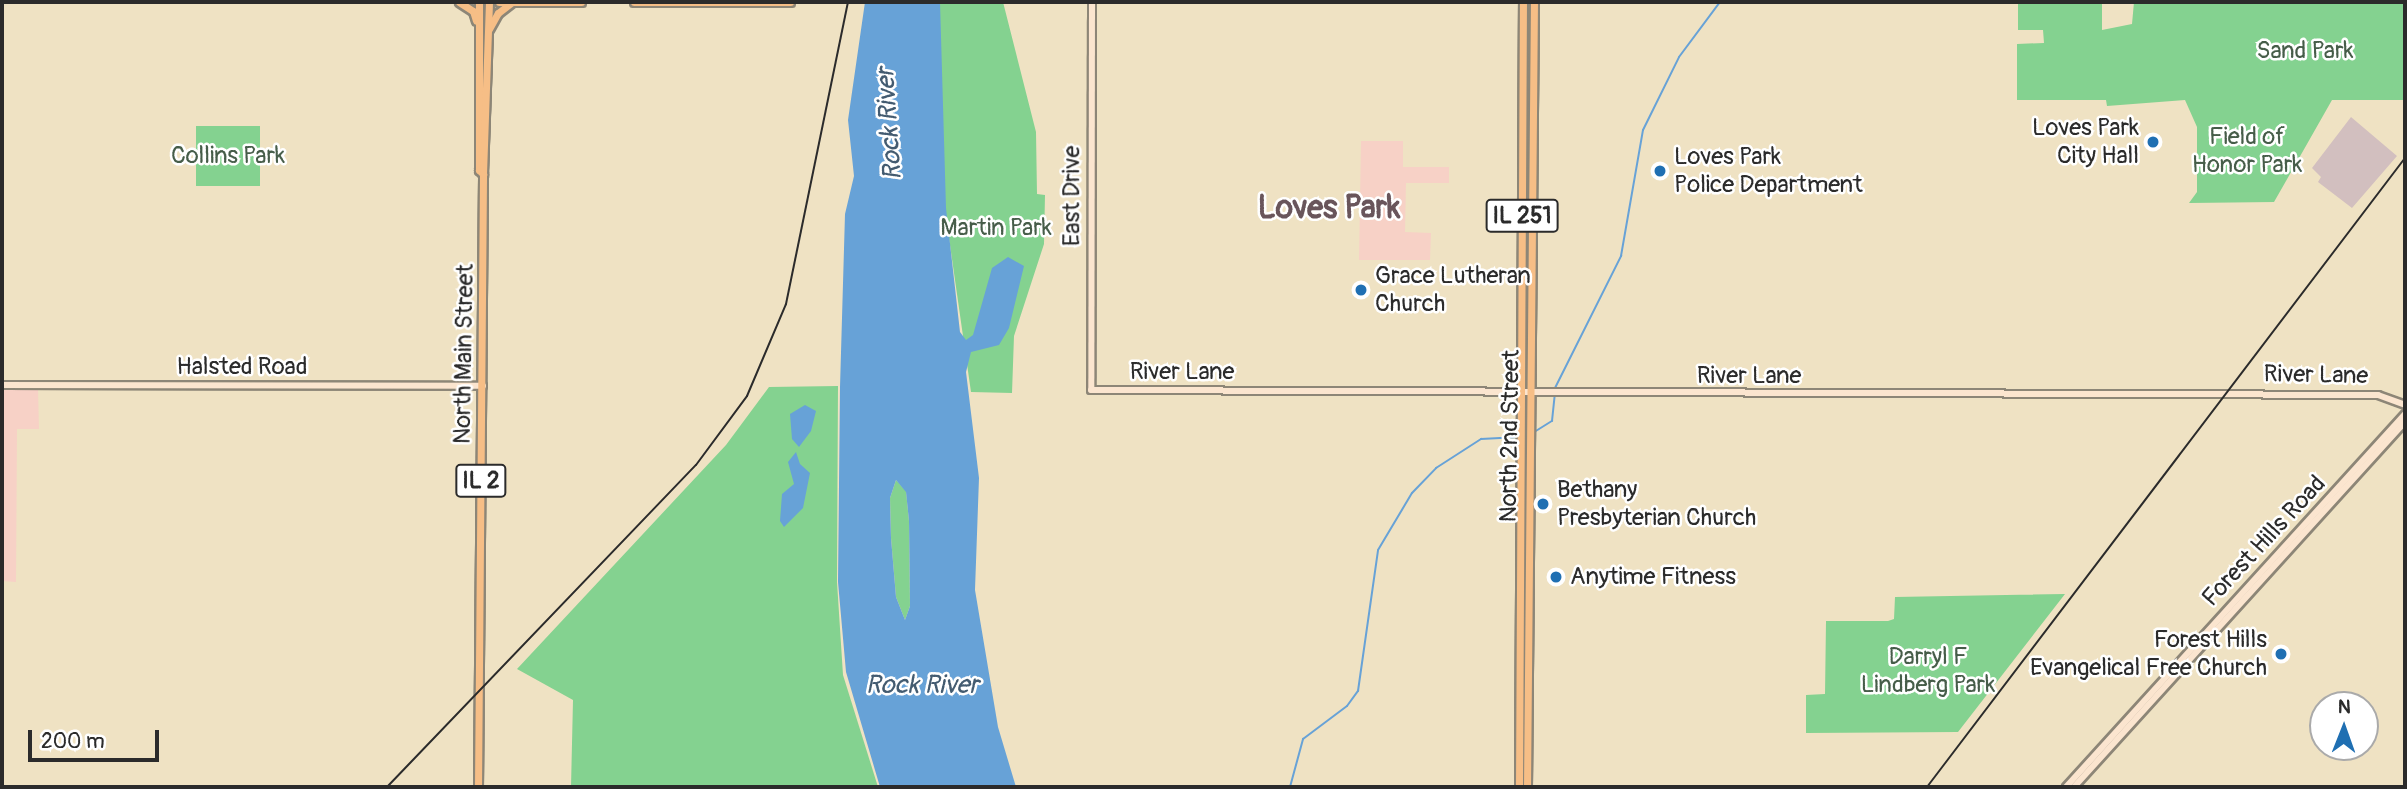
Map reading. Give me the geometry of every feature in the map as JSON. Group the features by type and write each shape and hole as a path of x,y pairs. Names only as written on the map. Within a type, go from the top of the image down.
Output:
{"main road":[{"path":"459,2 473,11 479,29"},
{"name":"North Main Street","path":"480,2 479,170 483,174"},
{"name":"North Main Street","path":"478,787 483,174 489,2"},
{"path":"499,2 582,2"},
{"path":"488,30 498,13 512,2"},
{"path":"634,2 790,2"},
{"name":"North 2nd Street","path":"1524,2 1526,393"},
{"name":"North 2nd Street","path":"1527,787 1525,430 1534,2"},
{"name":"North 2nd Street","path":"1519,787 1525,441"}],"street":[{"name":"East Drive","path":"1091,390 1093,2"},
{"name":"Halsted Road","path":"2,385 483,386"},
{"name":"River Lane","path":"1091,390 1560,395 2378,395 2405,405"},
{"name":"Forest Hills Road","path":"2066,787 2076,782 2405,414"},
{"name":"Forest Hills Road","path":"2363,464 2405,422"}],"shaded area":[{"path":"2351,117 2397,156 2352,208 2318,182 2321,177 2312,168"},
{"path":"1361,141 1403,141 1403,167 1449,167 1449,183 1406,183 1405,232 1431,233 1430,260 1359,260"},
{"path":"2,388 38,388 39,429 17,429 16,582 2,581"}],"green space":[{"name":"Martin Park","path":"938,2 1003,2 1036,132 1037,194 1045,195 1044,244 1014,336 1012,393 971,392 945,210"},
{"name":"Field of Honor Park","path":"2018,2 2102,2 2102,30 2132,24 2134,2 2405,2 2405,100 2332,100 2274,202 2189,203 2197,192 2197,127 2185,100 2107,106 2106,100 2017,100 2017,44 2044,43 2043,30 2018,30"},
{"name":"Collins Park","path":"196,126 260,126 260,186 196,186"},
{"path":"838,386 837,582 843,675 878,787 571,787 573,700 517,669 726,445 769,387"},
{"path":"896,480 906,491 909,521 910,606 905,620 896,597 891,538 890,498"},
{"name":"Darryl F Lindberg Park","path":"2065,594 1958,732 1806,733 1806,695 1825,694 1826,621 1894,619 1895,597"}],"water":[{"name":"Rock River","path":"865,2 940,2 946,208 960,332 966,340 973,335 992,268 1008,257 1024,266 1009,328 999,345 971,352 966,372 979,478 975,590 998,727 1016,787 880,787 846,672 838,582 845,214 854,176 848,120","holes":["896,480 906,492 910,606 905,620 896,597 890,498"]},
{"path":"805,405 816,411 811,431 799,447 792,439 790,414"},
{"path":"796,452 800,464 810,473 803,508 784,527 780,521 782,494 794,484 788,462"}],"waterway":[{"path":"1555,388 1621,256 1643,130 1679,57 1720,2"},
{"path":"1531,434 1552,421 1555,393"},
{"path":"1290,787 1303,739 1347,706 1358,691 1378,550 1412,493 1436,468 1481,439 1519,437"}],"railway":[{"path":"387,787 696,465 747,396 786,304 848,2"},
{"path":"1927,787 2405,158"}],"place":[{"name":"Loves Park City Hall","path":"2153,142"},
{"name":"Loves Park Police Department","path":"1660,171"},
{"name":"Grace Lutheran Church","path":"1361,290"},
{"name":"Bethany Presbyterian Church","path":"1543,504"},
{"name":"Anytime Fitness","path":"1556,577"},
{"name":"Forest Hills Evangelical Free Church","path":"2281,654"}],"district":[{"name":"Loves Park","path":"1329,208"}],"park label":[{"name":"Sand Park","path":"2305,51"}]}
